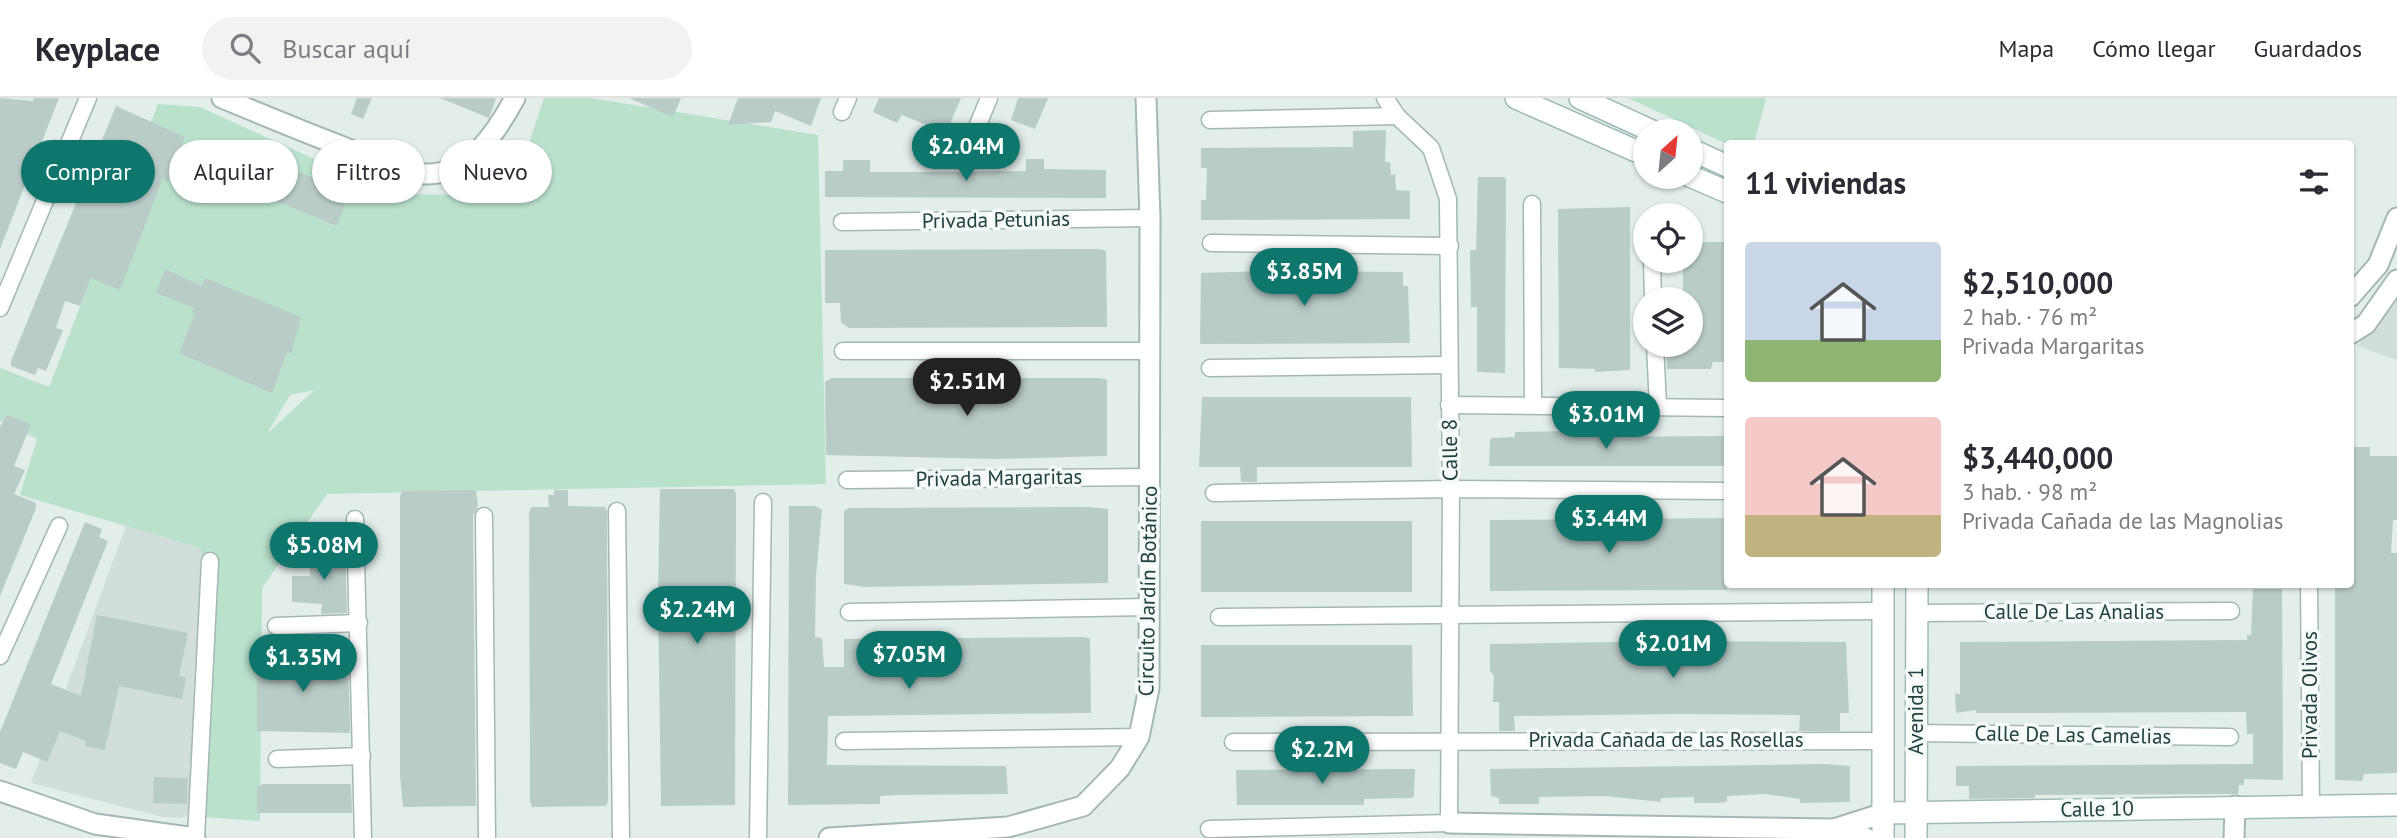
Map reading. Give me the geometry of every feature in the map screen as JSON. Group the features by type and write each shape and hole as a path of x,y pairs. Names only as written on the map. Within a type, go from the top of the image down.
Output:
{"main road":[{"path":"1516,98 1633,151"},
{"path":"1580,98 1633,122"},
{"path":"1703,155 1724,165"},
{"path":"1703,182 1724,191"},
{"name":"Avenida 1","path":"1883,588 1884,838"},
{"name":"Avenida 1","path":"1916,838 1917,588"},
{"name":"Calle 10","path":"1884,813 2397,805"}],"street":[{"path":"0,308 88,98"},
{"path":"222,98 389,166 427,174 455,167 477,154 503,121 515,98"},
{"path":"977,127 989,98"},
{"name":"Circuito Jardín Botánico","path":"829,838 1008,827 1083,806 1121,768 1139,737 1149,688 1150,218 1146,98"},
{"name":"Calle 8","path":"1385,98 1397,116 1426,141 1436,157 1448,199 1451,489 1447,740 1449,823"},
{"path":"1210,120 1397,116"},
{"path":"1532,204 1533,405"},
{"name":"Privada Petunias","path":"842,222 1150,218"},
{"path":"2354,292 2378,265 2397,218"},
{"path":"1211,243 1450,246"},
{"path":"2354,332 2367,324 2397,280"},
{"path":"843,351 1148,351"},
{"path":"1656,357 1658,406"},
{"path":"1210,368 1448,365"},
{"path":"1449,405 1724,408"},
{"name":"Privada Margaritas","path":"847,480 1150,477"},
{"path":"1214,493 1451,489 1724,491"},
{"path":"758,838 763,502"},
{"path":"617,511 621,838"},
{"path":"484,516 487,838"},
{"path":"355,519 363,838"},
{"path":"0,656 59,526"},
{"path":"0,791 95,824 196,838 210,561"},
{"name":"Privada Olivos","path":"2309,588 2311,806"},
{"path":"849,612 1149,607"},
{"path":"1219,617 1882,611"},
{"name":"Calle De Las Analias","path":"1916,613 2231,611"},
{"path":"276,626 359,623"},
{"name":"Calle De Las Camelias","path":"1916,733 2230,737"},
{"path":"844,741 1139,737"},
{"name":"Privada Cañada de las Rosellas","path":"1233,742 1884,741"},
{"path":"277,759 362,756"},
{"path":"2234,838 2235,806"},
{"name":"Calle 10","path":"1833,829 1884,813"},
{"path":"1209,829 1449,823 1833,829 1866,838"}],"shaded area":[{"path":"2397,299 2397,360 2357,346 2395,305"},
{"path":"126,526 201,548 192,809 184,818 162,817 31,783"}],"green space":[{"path":"544,98 591,98 818,135 826,484 327,494 262,588 260,821 203,817 201,548 20,495 37,439 0,421 0,368 49,387 120,203 155,203 155,140 144,140 158,104 200,107 272,140 169,140 169,203 298,203 298,152 312,158 312,203 425,203 425,194 439,195 439,203 552,203 552,140 530,140","holes":["314,390 269,432 290,395"]},
{"path":"1628,98 1766,99 1755,140 1724,140 1724,143 1703,133 1703,119 1673,119"}],"building":[{"path":"0,98 33,101 34,98 59,98 43,140 21,140 21,195 0,249"},
{"path":"357,98 372,98 363,119 351,114"},
{"path":"440,98 496,98 489,118"},
{"path":"629,98 681,98 673,117"},
{"path":"738,98 821,98 811,126 775,111 771,122 728,125"},
{"path":"879,98 961,98 946,133 902,115 897,123 873,112"},
{"path":"1018,98 1048,98 1035,129 1011,120"},
{"path":"116,106 185,137 184,140 169,140 169,177 167,182 163,178 155,199 155,140 102,140"},
{"path":"1386,130 1385,162 1390,162 1391,175 1395,174 1396,190 1410,191 1410,219 1201,220 1201,200 1206,200 1207,168 1201,168 1201,148 1353,147 1353,131"},
{"path":"1026,159 1044,159 1044,169 1106,170 1106,198 825,197 825,171 843,171 843,160 870,160 870,172 951,172 1026,171"},
{"path":"298,171 312,177 312,203 345,203 337,226 282,203 298,203"},
{"path":"1478,177 1504,177 1506,180 1505,373 1477,372 1477,307 1471,307 1470,250 1476,250"},
{"path":"76,203 153,203 120,290 91,278 80,306 65,301 56,328 63,330 46,371 38,368 35,375 11,366"},
{"path":"1630,207 1630,370 1595,372 1595,369 1559,368 1558,209"},
{"path":"1703,242 1724,242 1724,362 1713,362 1711,369 1667,369 1666,357 1703,357 1703,287 1683,287 1683,273 1703,273"},
{"path":"825,250 1106,251 1107,327 849,328 841,322 840,303 825,303"},
{"path":"165,269 202,286 205,278 301,317 291,354 287,352 272,393 179,353 195,313 192,312 194,308 156,293"},
{"path":"1403,272 1403,286 1408,286 1410,343 1200,344 1201,273"},
{"path":"832,378 1101,378 1107,380 1107,456 996,459 826,455 825,382"},
{"path":"1202,397 1411,397 1412,467 1257,467 1257,482 1241,482 1240,467 1199,467"},
{"path":"7,415 31,424 14,466 25,470 14,494 36,503 36,508 0,596 0,427"},
{"path":"1580,431 1580,437 1724,436 1724,466 1489,466 1490,440 1515,437 1515,432"},
{"path":"2354,447 2370,447 2370,456 2397,456 2397,520 2393,520 2391,553 2397,553 2397,773 2364,774 2362,781 2335,780 2335,588 2354,588"},
{"path":"660,489 734,489 736,494 735,805 661,806 658,594"},
{"path":"476,490 478,506 473,516 476,806 403,807 400,775 400,496 402,491"},
{"path":"554,490 568,490 568,506 605,507 607,512 606,806 532,807 530,801 529,513 531,507 549,507 548,495 554,495"},
{"path":"789,506 815,506 822,510 816,576 815,637 822,638 824,667 844,667 844,639 1085,637 1090,639 1091,713 828,716 827,765 1006,766 1008,794 898,795 880,796 880,804 788,805"},
{"path":"849,508 1108,509 1108,583 865,587 844,584 844,511"},
{"path":"1724,518 1724,588 1727,590 1490,591 1490,520"},
{"path":"1201,521 1412,521 1412,592 1201,592"},
{"path":"85,522 102,529 99,537 108,541 51,684 81,696 97,615 188,633 179,676 186,677 182,699 119,686 105,750 85,746 86,741 60,731 47,762 23,752 16,769 0,763 0,732"},
{"path":"321,547 345,547 347,613 321,614 322,604 292,602 292,576 310,576 310,556 320,556"},
{"path":"2253,589 2282,589 2283,780 2244,779 2244,785 2239,785 2238,794 2035,795 2035,798 1969,799 1969,786 1956,786 1956,766 2253,764 2253,734 2247,734 2246,712 1976,713 1976,710 1956,713 1955,693 1960,694 1960,642 2247,640 2247,635 2251,635"},
{"path":"1846,642 1849,713 1840,713 1840,731 1799,731 1800,715 1677,714 1514,716 1515,731 1499,731 1499,702 1493,702 1494,676 1490,671 1490,644"},
{"path":"1201,645 1412,645 1413,716 1201,717"},
{"path":"348,655 350,733 257,731 257,657"},
{"path":"1825,764 1850,766 1850,802 1800,803 1800,799 1765,794 1727,796 1727,802 1718,803 1694,803 1694,797 1661,798 1661,802 1605,796 1539,797 1539,804 1499,804 1499,798 1491,796 1490,769"},
{"path":"1415,769 1414,797 1410,798 1364,799 1364,805 1237,805 1236,770"},
{"path":"154,777 188,778 187,804 153,803"},
{"path":"263,784 351,784 352,813 257,813 257,787"}]}
